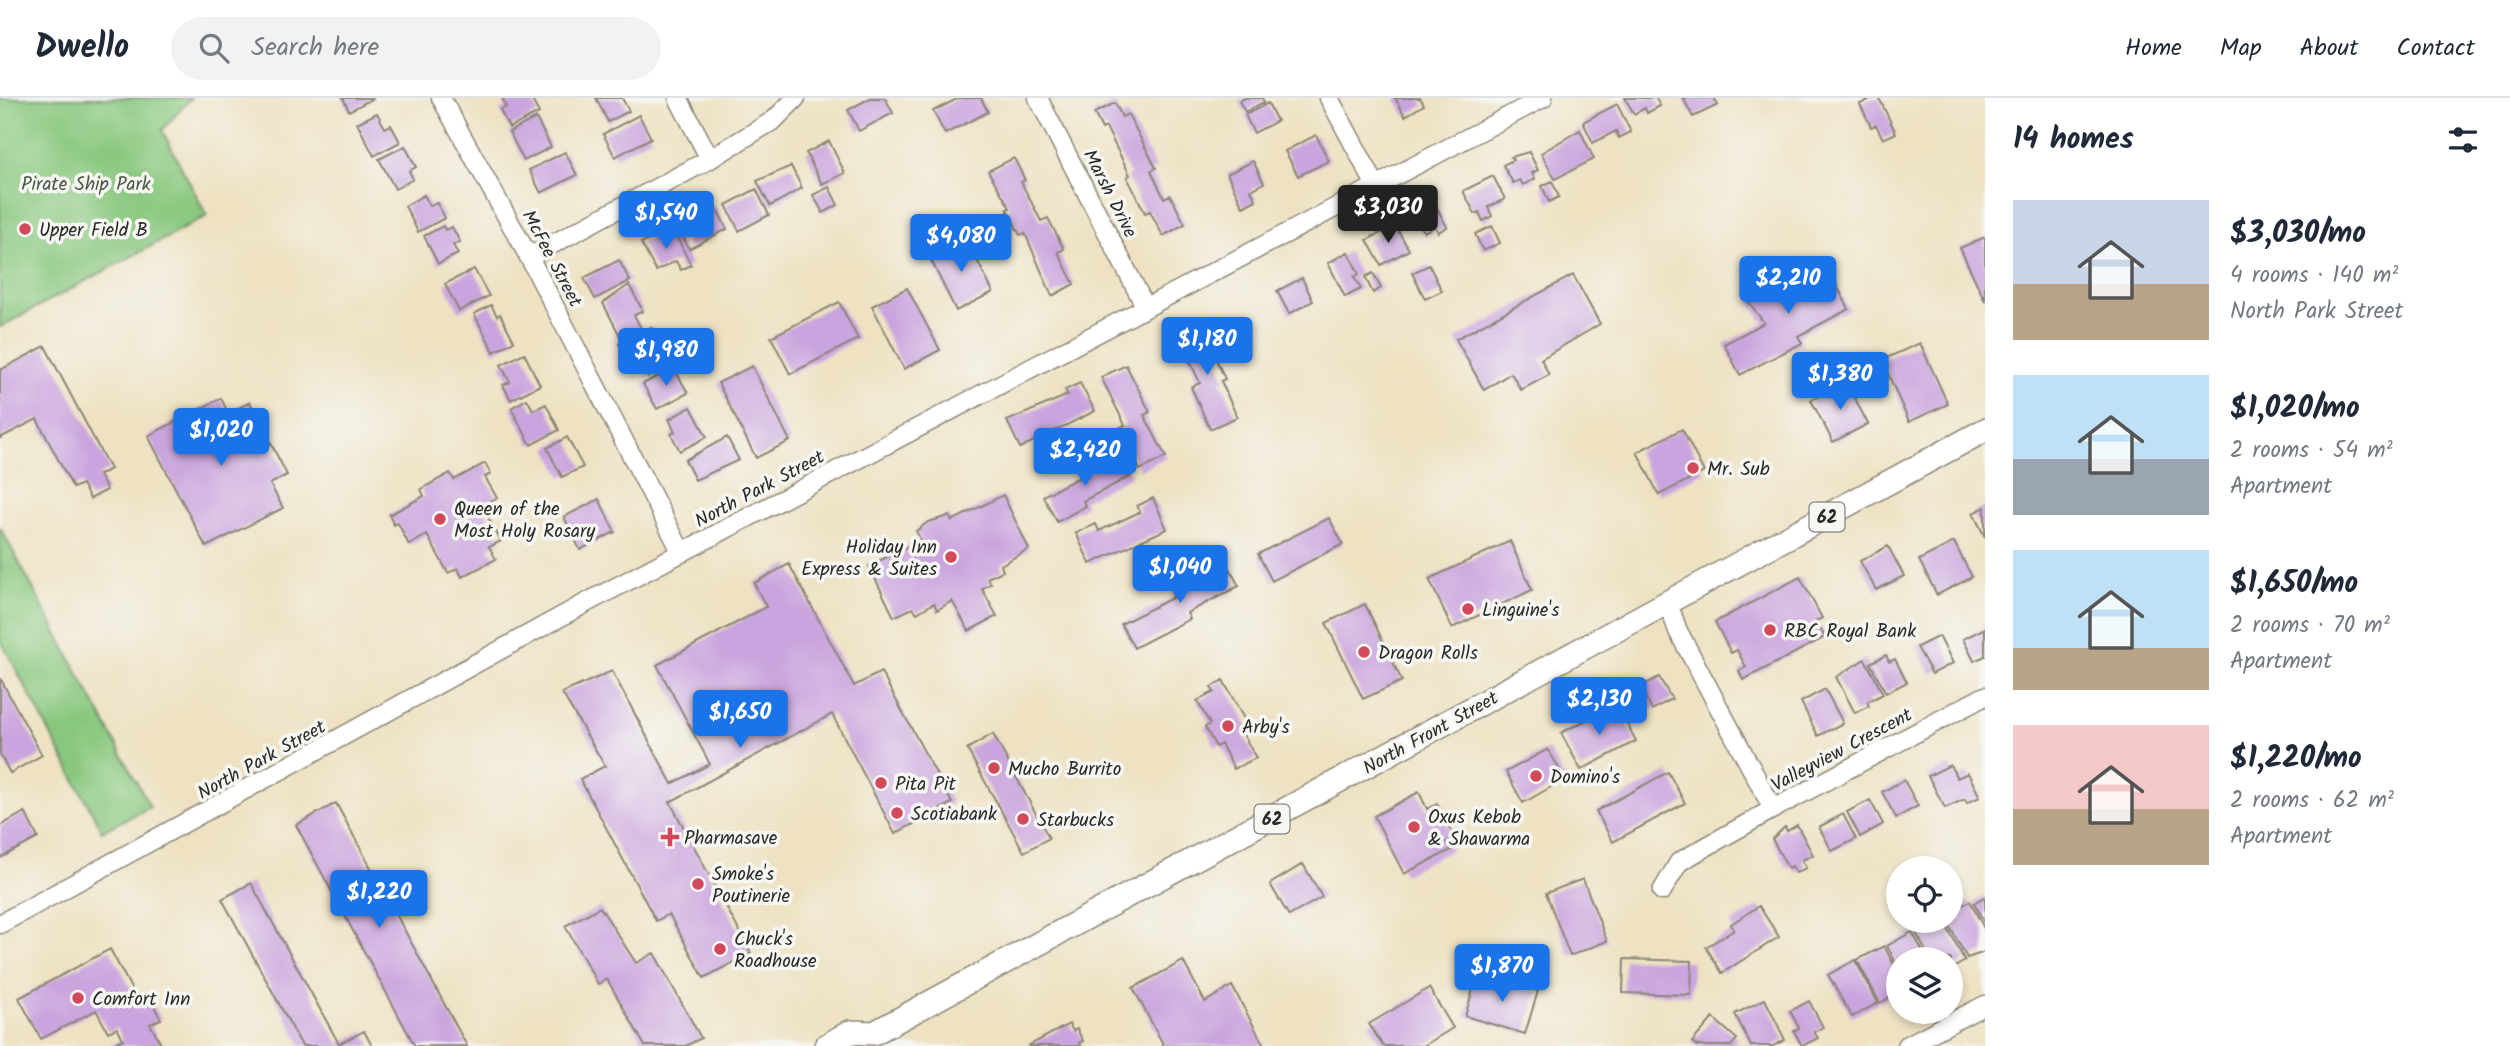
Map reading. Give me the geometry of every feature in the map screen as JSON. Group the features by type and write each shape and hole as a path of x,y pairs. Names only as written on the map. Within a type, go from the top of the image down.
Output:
{"main road":[{"name":"North Front Street","path":"826,1046 850,1032 871,1039 1985,430"}],"street":[{"name":"McFee Street","path":"441,98 529,257 682,553"},
{"path":"678,98 710,159"},
{"path":"529,257 710,159 774,120 796,98"},
{"name":"Marsh Drive","path":"1038,98 1146,308"},
{"path":"1329,98 1376,186"},
{"name":"North Park Street","path":"0,924 682,553 1543,98"},
{"name":"Valleyview Crescent","path":"1668,603 1678,631 1773,809 1985,696"},
{"path":"1662,891 1679,862 1773,809"},
{"path":"1906,1046 1985,1004"}],"green space":[{"name":"Pirate Ship Park","path":"0,98 191,98 162,130 207,216 0,327"},
{"path":"0,527 150,807 102,831 0,639"}],"building":[{"path":"343,98 374,98 349,111"},
{"path":"502,98 531,98 539,113 509,128 500,110 506,107"},
{"path":"596,98 622,98 629,111 608,122"},
{"path":"870,98 885,98 893,113 859,131 848,110"},
{"path":"959,98 981,98 988,112 945,134 933,111"},
{"path":"1245,98 1262,98 1264,102 1245,112 1239,101"},
{"path":"1395,98 1420,98 1424,105 1405,116"},
{"path":"1625,98 1656,98 1660,106 1647,113 1645,108 1634,114"},
{"path":"1683,98 1714,98 1718,105 1693,117"},
{"path":"1879,98 1896,133 1883,139 1876,125 1871,127 1860,104"},
{"path":"1115,103 1122,117 1128,114 1156,168 1151,171 1164,198 1170,195 1185,224 1163,236 1150,211 1145,213 1106,127 1102,129 1094,113"},
{"path":"1268,103 1277,121 1254,133 1245,115"},
{"path":"1617,104 1631,132 1619,138 1616,131 1593,143 1583,122"},
{"path":"377,113 385,128 391,125 400,142 374,156 357,123"},
{"path":"639,115 651,138 615,157 603,134"},
{"path":"536,118 551,147 524,161 509,132"},
{"path":"1580,130 1594,159 1555,179 1541,153"},
{"path":"1316,135 1329,161 1298,176 1285,151"},
{"path":"829,141 845,173 822,184 806,153"},
{"path":"405,146 416,167 409,171 413,179 395,189 379,159"},
{"path":"565,152 577,175 541,193 529,170"},
{"path":"1529,152 1538,170 1532,173 1535,179 1523,185 1520,180 1513,183 1503,165 1513,160 1511,157"},
{"path":"1014,158 1025,180 1021,182 1041,221 1048,218 1064,249 1058,252 1074,284 1052,296 1025,233 1020,235 1007,209 1010,208 988,171"},
{"path":"1253,161 1264,183 1251,190 1256,200 1243,207 1227,174"},
{"path":"791,166 802,188 770,206 757,181"},
{"path":"1493,176 1505,199 1488,207 1492,216 1483,221 1479,212 1475,214 1463,191"},
{"path":"1552,181 1559,197 1549,202 1542,186"},
{"path":"829,187 838,205 823,213 813,195"},
{"path":"756,189 769,215 739,231 726,205"},
{"path":"424,195 430,206 437,203 445,218 418,232 405,206"},
{"path":"1432,198 1447,227 1438,232 1435,226 1424,232 1412,208"},
{"path":"715,205 727,229 689,249 677,225"},
{"path":"1395,225 1409,250 1381,265 1367,240"},
{"path":"443,226 445,230 452,227 460,242 453,245 458,254 438,264 424,236"},
{"path":"1492,226 1500,243 1483,251 1475,234"},
{"path":"673,230 691,265 681,270 676,261 656,271 641,243"},
{"path":"1985,237 1985,301 1960,248"},
{"path":"966,238 993,292 956,311 929,256"},
{"path":"1348,252 1359,274 1354,277 1361,289 1345,297 1328,263"},
{"path":"1823,259 1849,309 1798,336 1802,343 1740,375 1724,344 1764,323 1749,302"},
{"path":"619,260 630,281 595,299 584,278"},
{"path":"1429,265 1442,291 1425,299 1412,273"},
{"path":"474,269 489,296 459,311 445,284"},
{"path":"1373,273 1381,288 1373,293 1365,277"},
{"path":"1573,275 1600,324 1541,359 1549,375 1521,390 1511,373 1484,390 1456,339"},
{"path":"1302,278 1313,301 1289,314 1277,291"},
{"path":"629,285 643,311 634,315 641,328 621,338 603,303"},
{"path":"907,288 940,350 904,369 872,306"},
{"path":"839,302 858,339 790,374 771,337"},
{"path":"491,305 497,316 500,314 514,341 494,352 474,314"},
{"path":"1200,323 1225,379 1221,381 1237,417 1210,429 1191,387 1200,383 1177,333"},
{"path":"651,327 659,341 654,344 661,359 667,356 671,364 648,377 644,370 638,373 619,344"},
{"path":"1920,343 1948,404 1909,422 1882,360"},
{"path":"45,346 110,469 99,475 107,490 90,499 82,484 73,488 37,419 0,438 0,370"},
{"path":"524,353 540,385 511,400 503,385 510,382 501,365"},
{"path":"1126,365 1150,412 1144,415 1166,457 1140,470 1119,428 1125,425 1101,377"},
{"path":"752,366 790,441 756,458 718,383"},
{"path":"674,368 688,393 657,409 643,384"},
{"path":"1846,381 1868,424 1833,442 1811,400"},
{"path":"1080,383 1095,411 1020,448 1007,421 1068,395 1065,390"},
{"path":"221,398 228,413 250,402 287,475 270,484 283,508 206,547 148,436"},
{"path":"527,399 533,410 546,404 559,430 531,445 511,408"},
{"path":"691,407 707,437 680,451 671,434 675,432 669,419"},
{"path":"1682,429 1704,472 1659,495 1637,452"},
{"path":"567,437 583,467 562,477 547,448"},
{"path":"727,437 739,460 695,480 685,460"},
{"path":"1120,456 1131,476 1083,501 1086,506 1057,522 1043,496"},
{"name":"Queen of the Most Holy Rosary","path":"485,463 491,474 485,477 497,498 482,506 501,541 489,547 496,559 462,577 458,568 448,573 427,535 409,545 398,523 394,525 389,515 424,496 421,489 450,473 454,480"},
{"name":"Holiday Inn Express & Suites","path":"1003,495 1029,549 1001,565 1003,571 987,578 991,583 982,589 997,616 969,631 952,601 937,610 934,603 917,613 913,608 894,617 869,566 921,540 916,531 928,522 949,516 952,521"},
{"path":"1153,498 1167,529 1090,564 1076,533 1096,524 1099,531 1140,512 1137,506"},
{"path":"599,499 615,532 580,550 564,517"},
{"path":"1985,507 1985,537 1973,513"},
{"path":"1329,518 1343,544 1272,581 1258,554"},
{"path":"1510,541 1532,590 1452,628 1429,579"},
{"path":"1954,542 1972,577 1937,595 1919,560"},
{"path":"1888,546 1904,576 1876,590 1860,561"},
{"path":"1225,560 1239,586 1187,613 1190,619 1134,648 1121,624 1174,597 1172,593 1211,573 1209,569"},
{"path":"789,564 854,686 881,672 952,803 895,834 832,714 670,802 751,953 704,978 669,914 656,921 580,779 605,766 562,693 612,671 672,784 710,764 657,665 766,607 754,583"},
{"name":"RBC Royal Bank","path":"1800,577 1822,618 1816,621 1825,637 1743,680 1739,671 1746,667 1737,650 1731,653 1715,622"},
{"name":"Dragon Rolls","path":"1365,604 1402,681 1363,699 1326,623"},
{"path":"1985,628 1985,656 1974,661 1963,639"},
{"path":"1939,636 1953,663 1932,674 1917,647"},
{"path":"1886,655 1889,662 1895,659 1907,682 1886,693 1870,663"},
{"path":"1865,659 1883,694 1867,702 1869,706 1855,713 1836,677"},
{"path":"1659,677 1672,699 1652,710 1640,687"},
{"path":"0,678 42,755 10,773 0,754"},
{"name":"Arby's","path":"1223,680 1249,728 1242,732 1256,758 1234,769 1221,744 1216,747 1205,727 1210,724 1197,701 1214,692 1211,687"},
{"path":"1825,689 1843,723 1818,736 1801,702"},
{"path":"1617,704 1636,741 1581,770 1561,733"},
{"path":"993,734 1049,838 1024,852 967,749"},
{"name":"Domino's","path":"1548,749 1565,779 1523,803 1506,772"},
{"path":"1950,765 1957,778 1968,773 1980,797 1967,803 1965,799 1945,808 1928,776"},
{"path":"1668,772 1685,803 1613,842 1596,811"},
{"path":"1904,780 1918,806 1896,818 1882,792"},
{"name":"Oxus Kebob & Shawarma","path":"1419,792 1427,809 1437,804 1455,838 1446,842 1451,850 1404,874 1374,816"},
{"path":"1870,800 1883,824 1860,837 1847,812"},
{"path":"336,803 467,1046 415,1046 296,825"},
{"path":"25,812 38,838 0,858 0,826"},
{"path":"1843,814 1856,839 1832,851 1819,827"},
{"path":"1797,825 1813,855 1802,860 1806,868 1796,873 1792,866 1788,868 1772,839 1785,827 1787,831"},
{"path":"1303,864 1322,897 1289,916 1270,884"},
{"path":"1583,879 1607,941 1570,956 1546,893"},
{"path":"251,883 339,1044 364,1031 372,1046 302,1046 222,899"},
{"path":"1984,897 1985,899 1985,924 1974,903"},
{"path":"1970,901 1985,930 1985,952 1967,958 1953,933 1963,933 1963,905"},
{"path":"1759,906 1779,937 1722,973 1706,947 1734,930 1731,924"},
{"path":"600,907 636,963 654,953 701,1038 686,1046 645,1046 607,979 598,984 565,926"},
{"path":"1913,933 1920,947 1888,947"},
{"path":"1916,933 1950,933 1957,947 1924,947"},
{"path":"1884,946 1886,1000 1880,1003 1857,960"},
{"name":"Comfort Inn","path":"110,949 139,1003 149,997 161,1019 150,1024 162,1046 109,1046 123,1039 117,1028 108,1032 96,1010 41,1039 19,998"},
{"path":"1624,959 1692,961 1691,995 1623,993"},
{"path":"1855,960 1878,1003 1852,1017 1828,975"},
{"path":"1183,961 1205,1002 1232,986 1264,1045 1164,1046 1133,988"},
{"path":"1478,973 1538,991 1525,1034 1465,1016"},
{"path":"1429,988 1453,1028 1423,1046 1383,1046 1369,1024"},
{"path":"1765,999 1785,1040 1773,1046 1751,1046 1735,1014"},
{"path":"1809,1001 1823,1027 1814,1032 1818,1038 1802,1046 1794,1031 1799,1028 1790,1011"},
{"path":"1713,1018 1737,1039 1731,1046 1697,1046 1692,1042"},
{"path":"1069,1024 1073,1031 1077,1029 1083,1041 1079,1043 1081,1046 1028,1046"}],"place":[{"name":"Upper Field B","path":"25,229"},
{"name":"Mr. Sub","path":"1693,468"},
{"name":"Queen of the Most Holy Rosary","path":"440,519"},
{"name":"Holiday Inn Express & Suites","path":"951,557"},
{"name":"Linguine's","path":"1468,609"},
{"name":"RBC Royal Bank","path":"1770,630"},
{"name":"Dragon Rolls","path":"1364,652"},
{"name":"Arby's","path":"1228,726"},
{"name":"Mucho Burrito","path":"994,768"},
{"name":"Domino's","path":"1536,776"},
{"name":"Pita Pit","path":"881,783"},
{"name":"Scotiabank","path":"897,813"},
{"name":"Starbucks","path":"1023,819"},
{"name":"Oxus Kebob & Shawarma","path":"1414,827"},
{"name":"Pharmasave","path":"670,837"},
{"name":"Smoke's Poutinerie","path":"698,884"},
{"name":"Chuck's Roadhouse","path":"720,949"},
{"name":"Comfort Inn","path":"78,998"}]}
